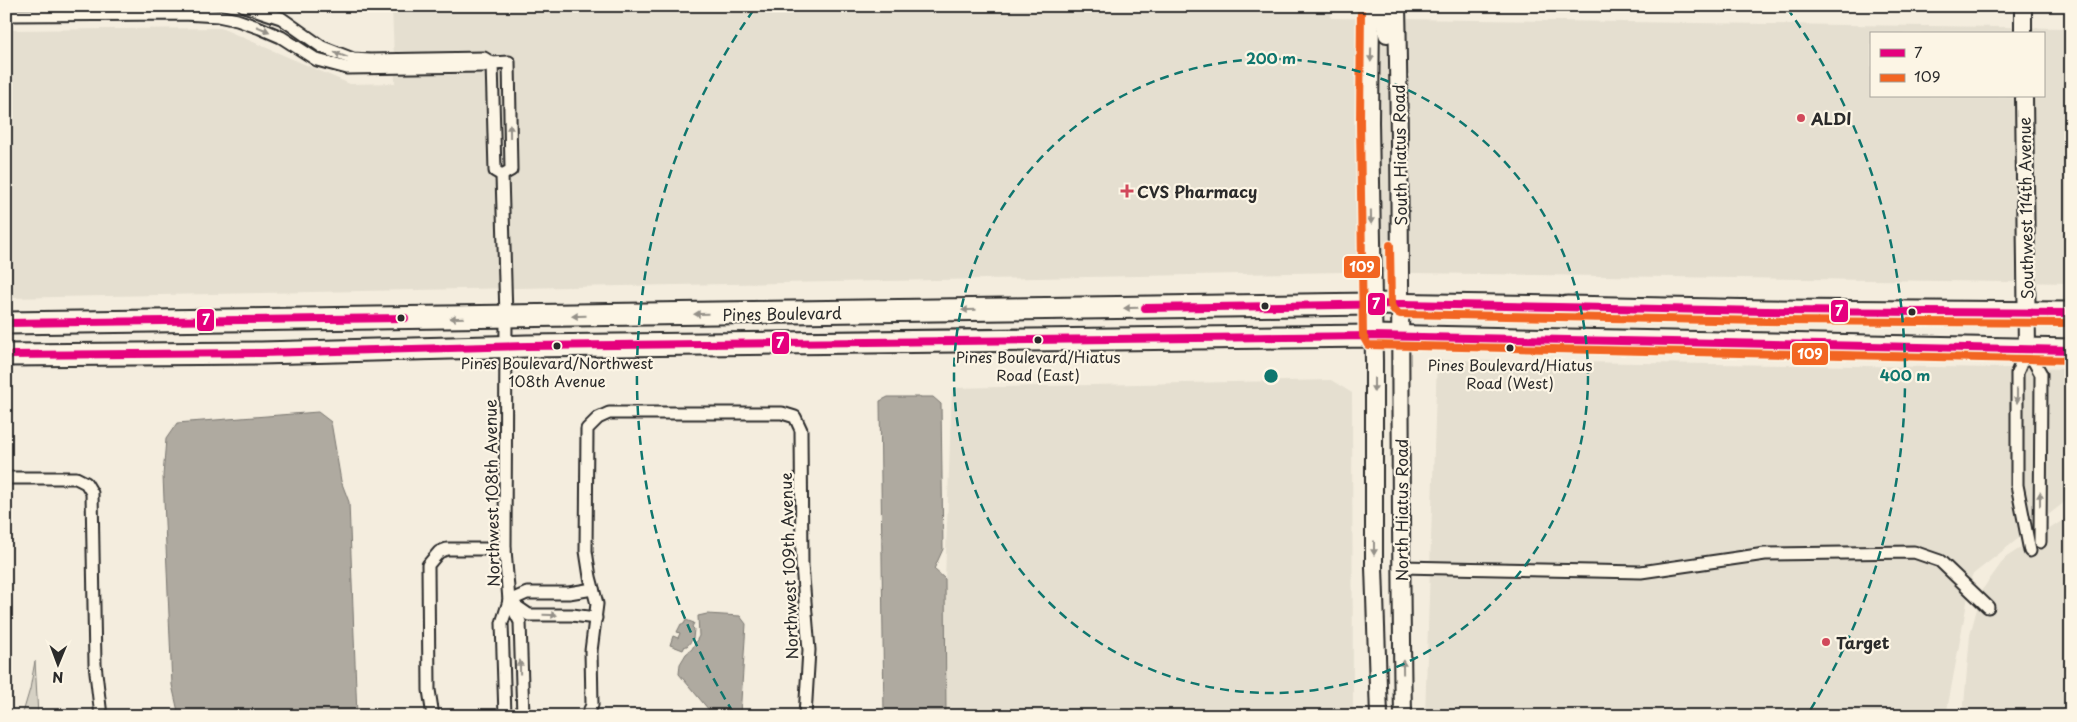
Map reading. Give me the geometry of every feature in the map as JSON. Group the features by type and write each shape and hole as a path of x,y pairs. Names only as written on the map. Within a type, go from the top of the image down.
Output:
{"highway":[{"name":"Pines Boulevard","path":"6,323 1372,304 1766,311 2071,312"},
{"name":"Pines Boulevard","path":"6,355 261,353 506,347 1373,336 2071,350"}],"main road":[{"name":"South Hiatus Road","path":"1371,6 1372,304"},
{"path":"1384,6 1389,74 1399,91"},
{"name":"South Hiatus Road","path":"1397,6 1401,304"},
{"path":"2023,6 2023,32"},
{"name":"Southwest 114th Avenue","path":"2024,98 2027,349"},
{"name":"North Hiatus Road","path":"1372,304 1374,567 1379,716"},
{"name":"North Hiatus Road","path":"1401,304 1403,716"}],"street":[{"path":"244,6 281,18 322,46 347,57 370,60 484,58 492,62"},
{"path":"6,15 184,14 218,16 260,28 281,37 317,60 347,68 483,66 492,62"},
{"name":"Northwest 108th Avenue","path":"492,62 509,62 511,170 502,174 495,171 492,62"},
{"name":"Northwest 108th Avenue","path":"502,174 506,317 505,549 509,601 502,623 506,716"},
{"path":"2027,349 2040,374 2040,542"},
{"path":"2027,349 2017,373 2017,485 2030,552"},
{"name":"Northwest 109th Avenue","path":"593,589 586,551 587,429 598,418 609,413 782,413 795,417 801,430 802,565 809,650 805,716"},
{"path":"6,478 68,477 86,483 92,493 95,664 101,716"},
{"path":"433,716 429,690 428,565 439,552 447,549 505,549"},
{"path":"1401,567 1641,572 1765,554 1914,552 1940,561 1988,607"},
{"path":"509,601 526,594 569,593 593,589 597,604 591,651 592,705 587,716"},
{"path":"509,601 529,615 572,615 596,618"},
{"name":"Northwest 108th Avenue","path":"509,601 520,622 523,716"}],"shaded area":[{"path":"392,6 1331,6 1331,18 2071,28 2071,283 1343,272 6,298 6,30 221,28 350,84 395,83"},
{"path":"1437,360 2071,369 2071,497 1972,575 1946,716 1425,716"},
{"path":"1331,380 1352,393 1353,716 943,716 945,579 952,388"},
{"path":"888,397 933,397 941,404 943,549 934,569 945,579 946,716 884,716 880,401"},
{"path":"318,412 331,422 341,481 349,502 357,716 179,716 172,685 163,476 166,439 177,423"},
{"path":"2071,515 2071,716 1963,716 1970,635 1982,590 2005,558"},
{"path":"707,614 740,616 746,624 740,716 714,716 679,674 680,664 686,654 692,649 699,636 698,616"},
{"path":"686,620 694,623 692,627 694,629 693,639 683,650 670,645 673,636 678,638 680,633 677,632 681,624 684,624"},
{"path":"35,661 38,716 22,716 30,689"}],"transit line":[{"name":"109","path":"1361,6 1360,122 1363,336 1368,345 2071,360"},
{"name":"109","path":"1390,245 1391,305 1394,311 1400,314 1766,321 2071,323"},
{"name":"7","path":"1145,308 1401,304 1766,311 2071,313"},
{"name":"7","path":"6,323 405,318"},
{"name":"7","path":"6,355 261,353 527,346 1373,336 2071,350"}],"place":[{"name":"ALDI","path":"1801,118"},
{"name":"CVS Pharmacy","path":"1127,191"},
{"name":"Pines Boulevard/Hiatus Road (East)","path":"1038,340"},
{"name":"Pines Boulevard/Northwest 108th Avenue","path":"557,346"},
{"name":"Pines Boulevard/Hiatus Road (West)","path":"1510,348"},
{"name":"Target","path":"1826,642"}]}
